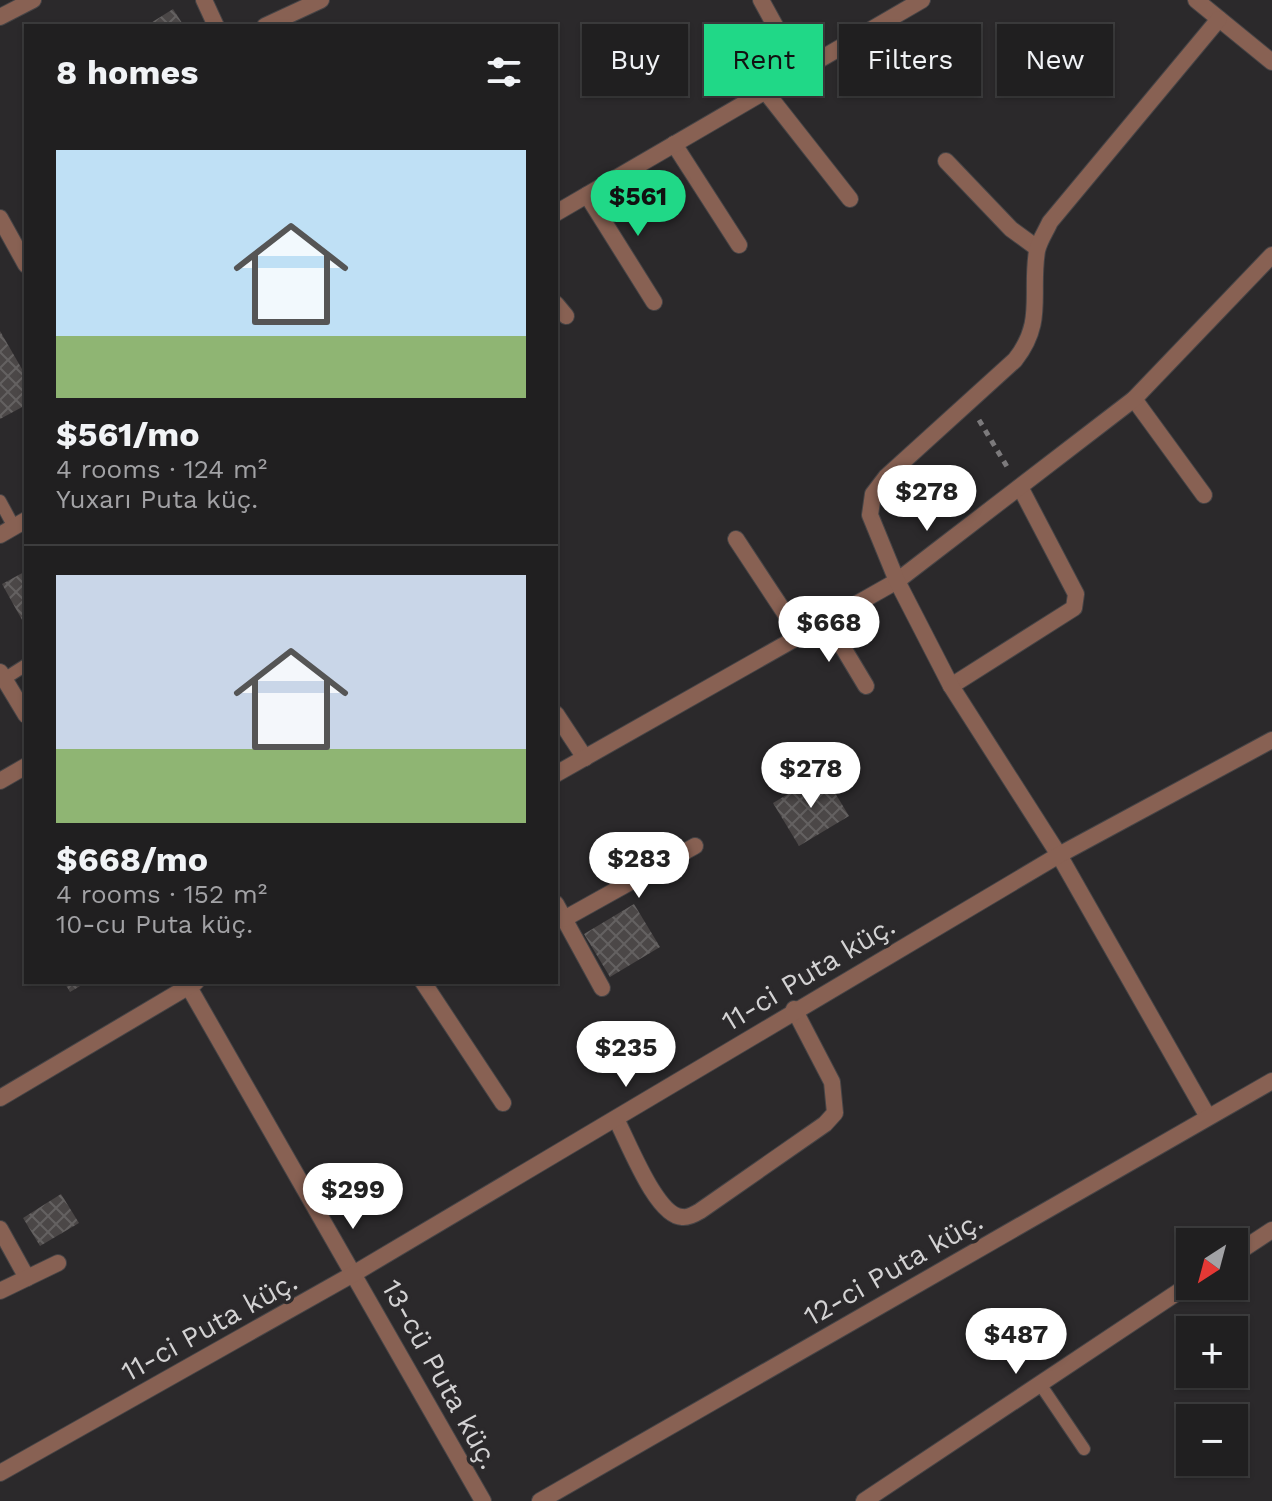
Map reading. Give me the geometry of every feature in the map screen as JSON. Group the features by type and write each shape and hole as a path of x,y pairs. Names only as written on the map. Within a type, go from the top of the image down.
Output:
{"street":[{"path":"0,17 33,0"},
{"path":"204,0 215,24"},
{"path":"269,24 321,0"},
{"path":"761,0 774,24"},
{"path":"823,58 922,0"},
{"path":"1196,0 1272,62"},
{"path":"1208,1117 1059,855 951,686 897,581 870,515 873,494 886,477 1015,360 1029,342 1036,310 1037,248 1050,222 1219,19"},
{"path":"558,212 756,96"},
{"path":"769,96 850,199"},
{"path":"674,144 739,245"},
{"path":"946,161 1011,229 1037,248"},
{"path":"587,195 654,302"},
{"path":"0,218 24,261"},
{"path":"558,773 897,581 1134,399 1272,255"},
{"path":"1134,399 1204,495"},
{"path":"951,686 1074,608 1076,594 1020,487"},
{"path":"736,539 800,636"},
{"path":"827,621 866,686"},
{"path":"2,676 24,712"},
{"path":"558,717 585,758"},
{"name":"11-ci Puta küç.","path":"0,1473 355,1273 616,1119 794,1009 1059,855 1272,740"},
{"path":"0,781 24,767"},
{"path":"602,988 560,911 695,846"},
{"path":"0,1098 188,984"},
{"name":"13-cü Puta küç.","path":"191,984 483,1501"},
{"path":"424,984 503,1103"},
{"path":"616,1119 659,1203 672,1215 684,1218 700,1211 825,1124 835,1113 832,1082 794,1009"},
{"name":"12-ci Puta küç.","path":"540,1501 1272,1081"},
{"path":"0,1229 27,1278"},
{"path":"1248,1246 1272,1230"},
{"path":"0,1291 58,1263"},
{"path":"864,1501 1176,1293"}],"lane":[{"path":"0,501 13,528"},
{"path":"2,676 24,666"},
{"path":"1040,1384 1084,1449"}],"path":[{"path":"968,402 1020,487"}],"building":[{"path":"173,9 183,24 149,24"},
{"path":"0,331 24,373 24,406 0,419"},
{"path":"24,572 24,623 2,584"},
{"path":"823,773 849,816 799,846 773,803"},
{"path":"634,904 660,947 610,977 584,934"},
{"path":"65,984 84,984 70,992"},
{"path":"61,1194 79,1223 40,1246 23,1218"}]}
